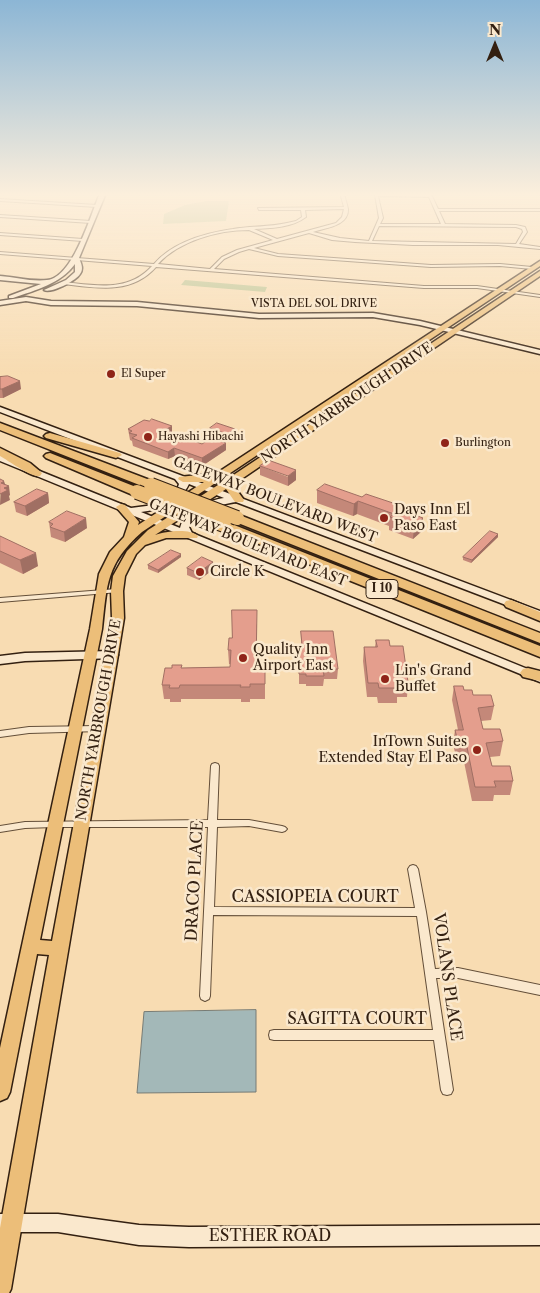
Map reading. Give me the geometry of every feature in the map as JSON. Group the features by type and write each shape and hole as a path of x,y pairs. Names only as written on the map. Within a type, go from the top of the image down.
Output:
{"highway":[{"path":"0,420 116,455"},
{"name":"I 10","path":"0,426 152,484 540,638"},
{"name":"I 10","path":"0,436 540,652"},
{"path":"0,451 26,465 36,473"},
{"path":"511,604 540,616"}],"main road":[{"path":"26,299 24,296 68,270 78,253"},
{"path":"0,309 63,283 80,270 76,259"},
{"name":"NORTH YARBROUGH DRIVE","path":"0,1092 54,824 96,629 101,581 110,560 204,487 540,263"},
{"name":"NORTH YARBROUGH DRIVE","path":"158,522 236,478 540,273"},
{"path":"0,278 45,284 63,283"},
{"path":"0,302 45,284"},
{"path":"0,302 26,299"},
{"name":"VISTA DEL SOL DRIVE","path":"26,299 51,303 137,304 259,316 362,314 397,318 540,352"},
{"path":"328,404 340,408"},
{"name":"GATEWAY BOULEVARD WEST","path":"0,409 116,455 511,604"},
{"name":"GATEWAY BOULEVARD EAST","path":"0,458 536,676"},
{"path":"125,508 151,509 157,507 181,491 184,484 181,478 202,479 225,473"},
{"path":"236,478 231,489 241,501"},
{"path":"191,535 184,527 188,519 213,502 241,501"},
{"path":"125,508 134,522 133,542 165,535 191,535"},
{"name":"NORTH YARBROUGH DRIVE","path":"0,1288 6,1223 59,948 97,729 112,655 118,618 117,591 119,576 133,542"},
{"path":"0,660 25,657 112,655"},
{"path":"30,947 59,948"},
{"name":"ESTHER ROAD","path":"6,1223 58,1223 139,1235 189,1237 540,1235"}],"street":[{"path":"4,253 424,287 477,287 540,296"},
{"path":"63,283 103,286 122,285 141,279 167,253"},
{"path":"211,270 223,258 236,253"},
{"path":"270,253 404,264 442,266 500,265 532,268"},
{"path":"0,600 117,591"},
{"path":"0,734 29,730 97,729"},
{"name":"DRACO PLACE","path":"205,996 215,766"},
{"path":"0,829 25,825 54,824 213,823 249,823 282,829"},
{"name":"VOLANS PLACE","path":"413,869 447,1090"},
{"name":"CASSIOPEIA COURT","path":"209,911 421,912"},
{"path":"430,974 458,973 540,990"},
{"name":"SAGITTA COURT","path":"274,1035 439,1035"}],"green space":[{"path":"185,280 267,287 265,292 181,285"}],"shaded area":[{"path":"256,1010 256,1092 137,1093 144,1012"}],"building":[{"path":"8,376 20,381 0,389 0,377"},
{"path":"152,419 172,426 165,430 202,444 211,438 226,443 202,458 174,448 168,452 132,438 137,435 129,433 132,431 128,429 144,420 149,421"},
{"path":"217,423 235,429 227,434 210,428"},
{"path":"268,460 296,470 288,476 260,466"},
{"path":"0,479 4,481 1,483 9,486 4,488 8,490 0,494"},
{"path":"325,484 362,497 366,494 405,507 402,510 423,518 414,526 390,517 394,514 358,501 354,504 317,490"},
{"path":"37,489 48,493 25,506 14,502"},
{"path":"67,511 86,518 64,532 50,527 53,524 49,522"},
{"path":"490,531 498,534 472,560 463,557"},
{"path":"0,536 36,553 20,560 0,551"},
{"name":"Circle K","path":"171,550 181,554 158,570 148,565"},
{"path":"202,557 213,562 198,573 187,568"},
{"path":"232,610 257,610 256,667 265,667 265,684 250,684 250,687 240,687 241,685 180,685 179,688 169,688 170,685 162,685 165,668 172,668 172,665 182,665 181,668 230,667 231,650 228,650 229,638 232,638"},
{"path":"301,631 333,631 338,669 323,669 324,676 299,674 299,648 302,648"},
{"name":"Lin's Grand Buffet","path":"376,640 389,640 390,646 403,646 408,682 397,682 398,688 379,688 378,683 368,683 364,647 377,647"},
{"path":"454,686 463,686 464,690 472,690 473,695 491,695 494,706 478,708 483,729 500,729 503,741 486,743 492,766 510,766 513,781 494,781 496,787 475,787 466,742 458,742 455,730 463,730"}],"place":[{"name":"El Super","path":"111,374"},
{"name":"Hayashi Hibachi","path":"148,437"},
{"name":"Burlington","path":"445,443"},
{"name":"Days Inn El Paso East","path":"384,518"},
{"name":"Circle K","path":"200,572"},
{"name":"Quality Inn Airport East","path":"243,658"},
{"name":"Lin's Grand Buffet","path":"385,679"},
{"name":"InTown Suites Extended Stay El Paso","path":"477,750"}]}
